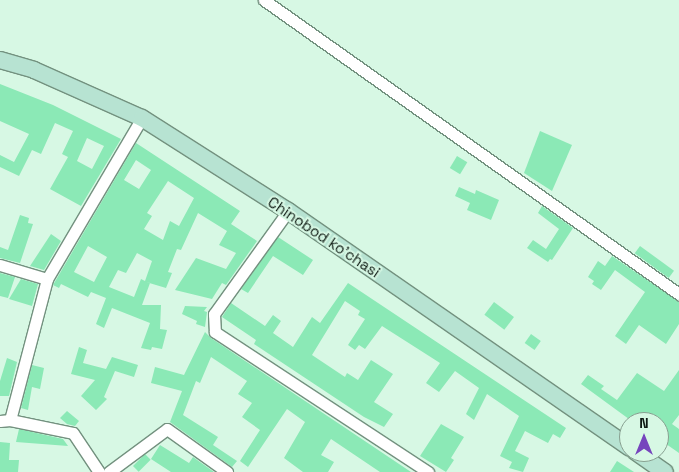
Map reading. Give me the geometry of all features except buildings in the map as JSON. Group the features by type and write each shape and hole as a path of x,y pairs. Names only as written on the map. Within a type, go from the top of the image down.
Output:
{"street":[{"path":"264,0 679,294"},
{"name":"Chinobod ko'chasi","path":"0,60 34,70 142,118 288,211 619,440"},
{"path":"99,472 72,433 5,420 46,279 142,118"},
{"path":"288,211 214,314 215,332 428,472"},
{"path":"0,265 46,279"},
{"path":"109,472 167,429 227,472"},
{"path":"650,462 665,472"}]}
